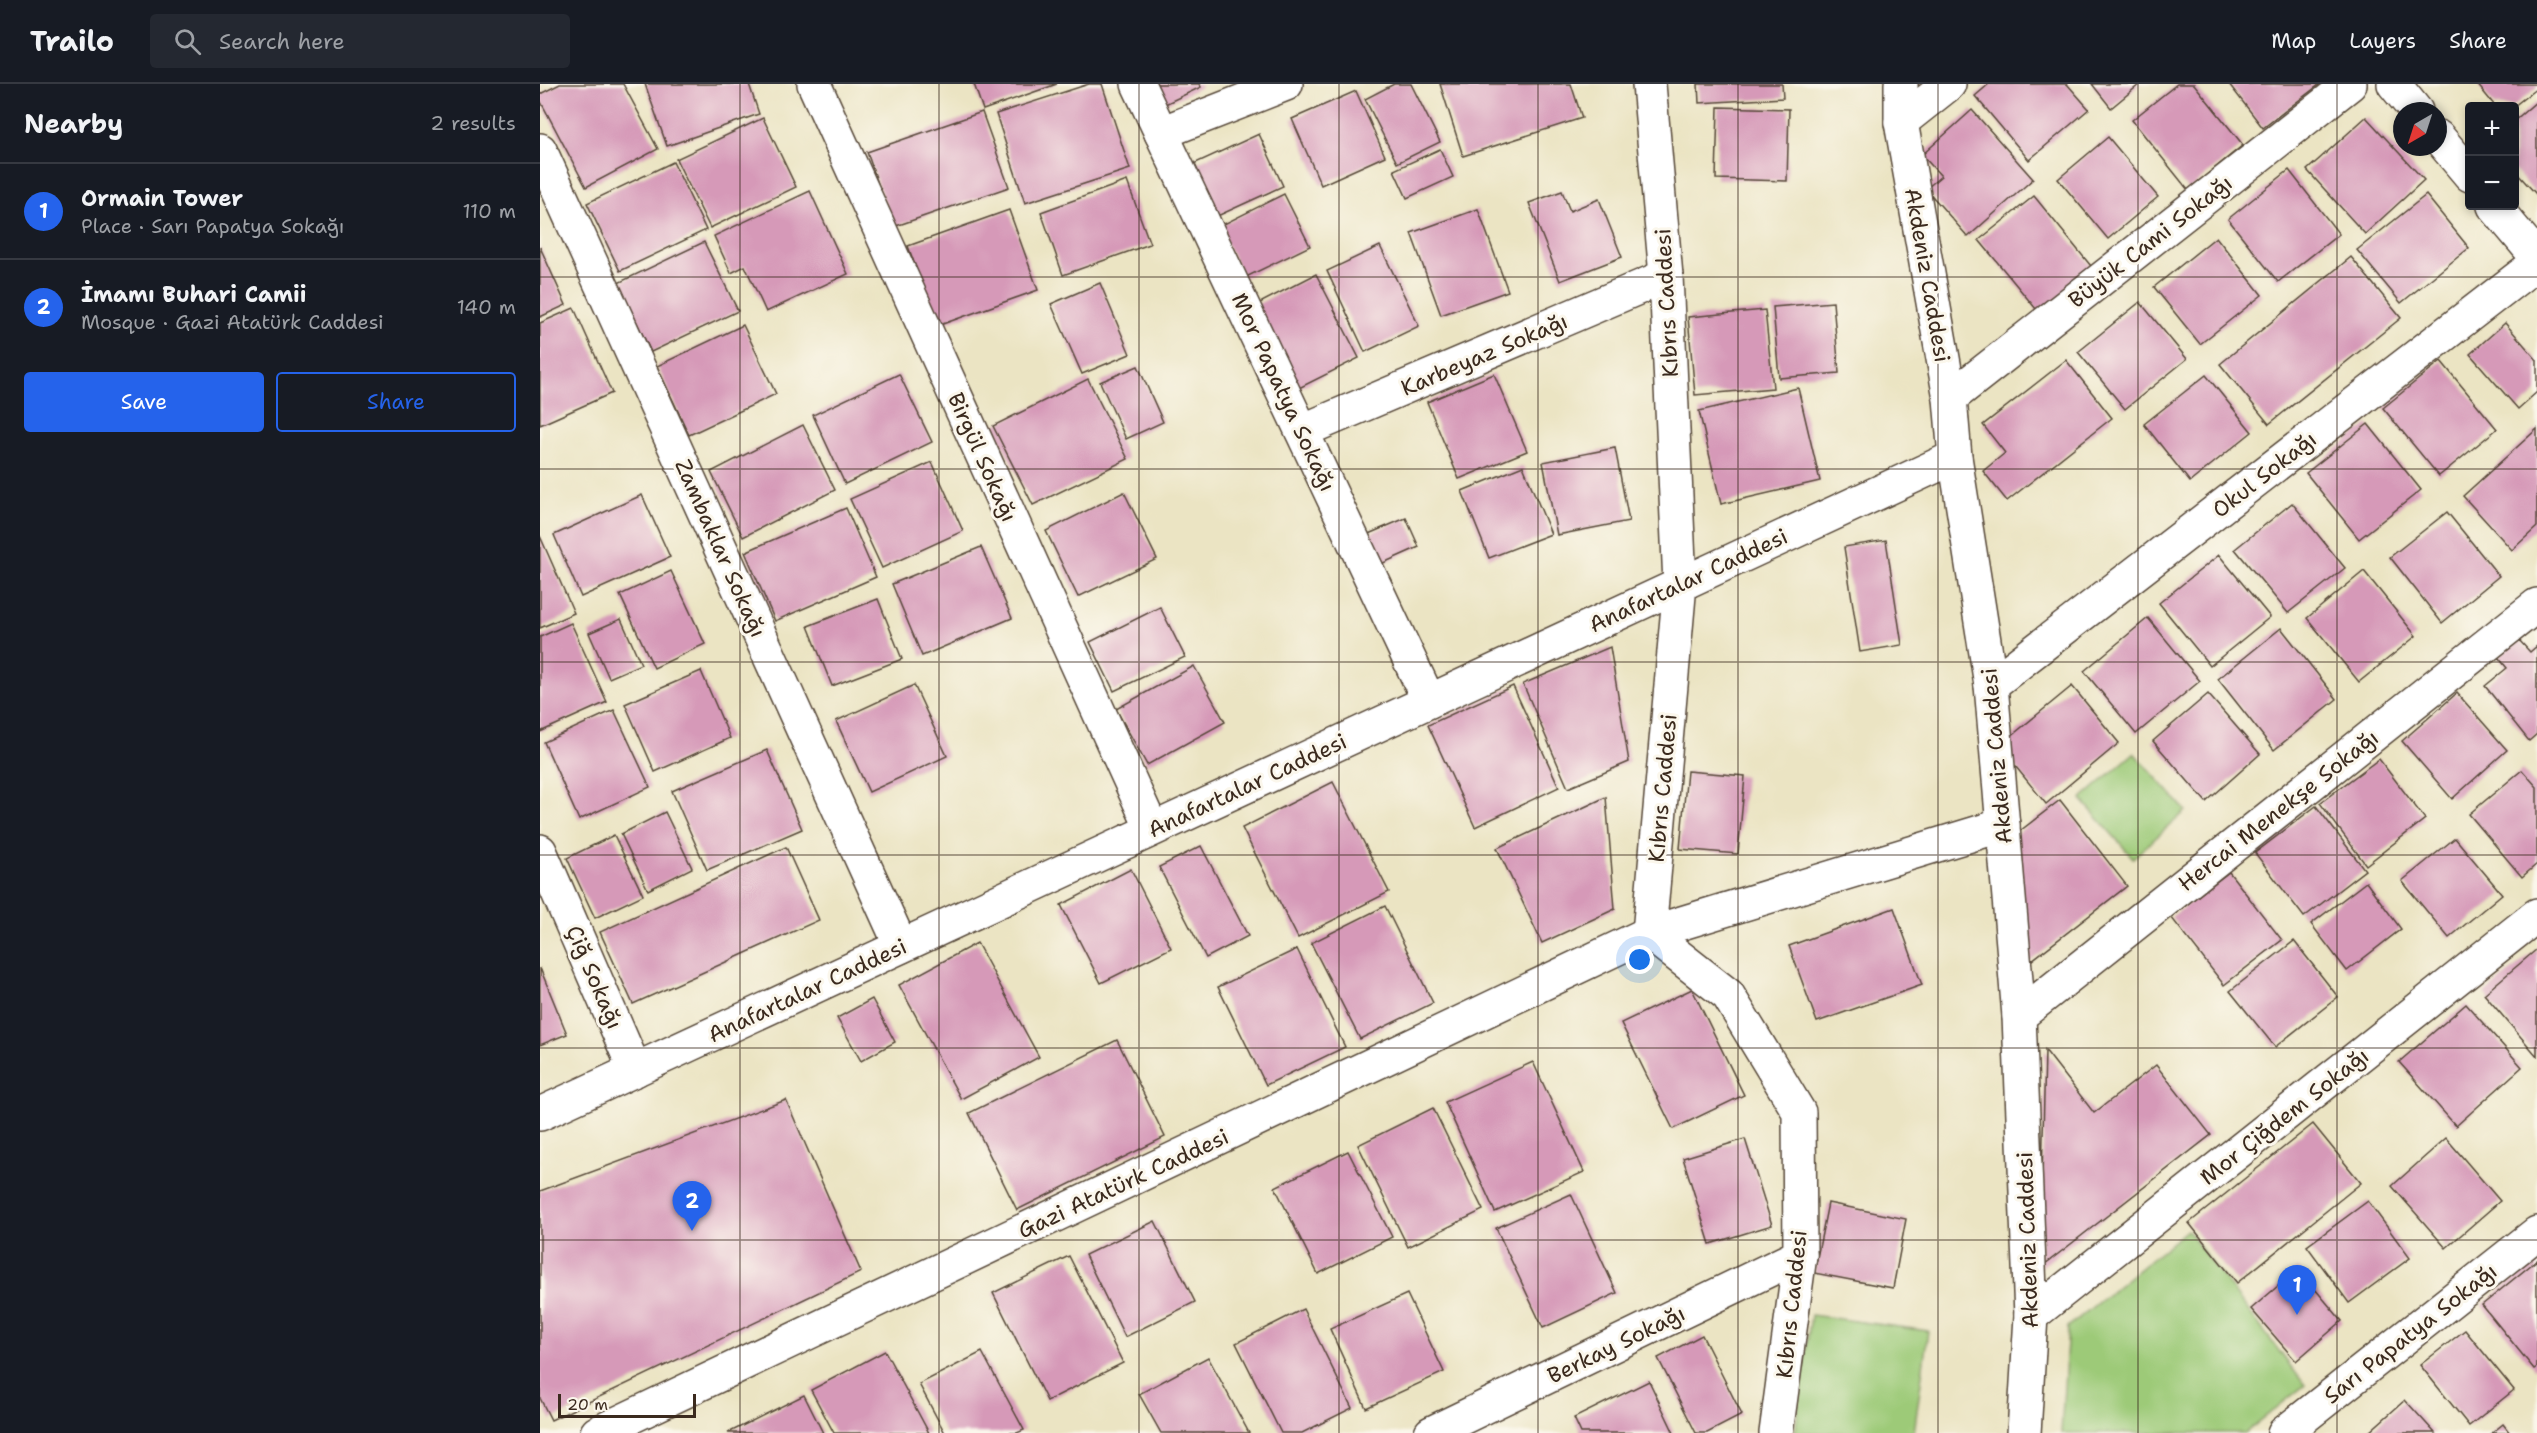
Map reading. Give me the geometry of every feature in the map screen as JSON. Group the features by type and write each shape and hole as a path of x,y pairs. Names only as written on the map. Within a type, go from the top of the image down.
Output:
{"street":[{"name":"Birgül Sokağı","path":"814,84 1152,830"},
{"name":"Mor Papatya Sokağı","path":"1138,84 1429,701"},
{"path":"1161,133 1286,84"},
{"name":"Kıbrıs Caddesi","path":"1649,84 1666,276 1680,584 1649,933 1728,995 1798,1112 1800,1255 1776,1433"},
{"name":"Akdeniz Caddesi","path":"1901,84 1902,122 1950,398 1955,457 1991,685 2019,1016 2031,1316 2024,1433"},
{"path":"1902,122 1949,84"},
{"name":"Büyük Cami Sokağı","path":"1950,398 2350,84"},
{"path":"2394,84 2409,102"},
{"path":"2447,148 2465,170"},
{"name":"Zambaklar Sokağı","path":"540,150 901,946"},
{"path":"2497,210 2537,257"},
{"name":"Okul Sokağı","path":"1991,685 2537,263"},
{"name":"Karbeyaz Sokağı","path":"1302,431 1666,276"},
{"name":"Anafartalar Caddesi","path":"540,1114 1955,457"},
{"name":"Hercai Menekşe Sokağı","path":"2019,1016 2537,605"},
{"name":"Gazi Atatürk Caddesi","path":"597,1433 1649,933 2003,825"},
{"name":"Çiğ Sokağı","path":"540,851 635,1070"},
{"name":"Mor Çiğdem Sokağı","path":"2031,1316 2537,915"},
{"name":"Sarı Papatya Sokağı","path":"2283,1433 2537,1233"},
{"name":"Berkay Sokağı","path":"1431,1433 1800,1255"}],"green space":[{"path":"2134,753 2186,811 2133,858 2081,799"},
{"path":"2187,1230 2305,1385 2245,1433 2061,1433 2068,1327"},
{"path":"1811,1315 1928,1331 1914,1433 1795,1433"}],"building":[{"path":"560,84 623,84 658,149 586,187 540,100 540,94"},
{"path":"645,84 749,84 759,114 667,146"},
{"path":"974,84 1057,84 983,110"},
{"path":"1089,84 1102,84 1130,169 1025,203 996,114"},
{"path":"1148,84 1199,84 1201,87 1159,107"},
{"path":"1394,84 1411,84 1440,142 1397,163 1365,99"},
{"path":"1440,84 1571,84 1582,118 1463,156"},
{"path":"1698,84 1782,84 1783,98 1699,103"},
{"path":"1989,84 2067,84 2089,109 2029,160 1975,96"},
{"path":"2092,84 2140,84 2111,108"},
{"path":"2177,84 2194,84 2243,145 2188,190 2132,120"},
{"path":"2229,84 2320,84 2263,128"},
{"path":"2477,84 2537,84 2537,88 2519,102 2492,102"},
{"path":"1356,91 1385,156 1321,185 1292,119"},
{"path":"2537,101 2537,195 2519,175 2519,117"},
{"path":"1718,107 1789,109 1787,181 1716,179"},
{"path":"1972,110 2033,179 1968,237 1926,189 1941,176 1922,155"},
{"path":"982,112 1009,187 893,227 867,152"},
{"path":"2366,117 2393,146 2393,156 2402,156 2424,180 2365,234 2307,170"},
{"path":"763,118 796,187 710,228 676,159"},
{"path":"1259,134 1283,186 1213,218 1189,166"},
{"path":"2108,137 2158,197 2108,239 2058,179"},
{"path":"1440,149 1453,177 1407,198 1394,170"},
{"path":"673,162 706,230 620,271 587,203"},
{"path":"2289,170 2339,234 2278,282 2228,219"},
{"path":"1127,181 1150,244 1063,275 1041,212"},
{"path":"810,191 848,274 766,312 745,266 731,273 714,236"},
{"path":"1562,191 1570,211 1599,199 1622,257 1560,281 1529,203"},
{"path":"1284,194 1310,246 1244,278 1218,227"},
{"path":"2426,195 2469,248 2401,303 2357,250"},
{"path":"2034,196 2095,271 2041,315 1979,240"},
{"path":"1478,209 1508,291 1441,315 1411,233"},
{"path":"1009,210 1038,290 937,326 908,246"},
{"path":"2216,237 2262,295 2200,344 2154,287"},
{"path":"704,242 738,311 651,352 618,283"},
{"path":"1380,246 1419,326 1365,352 1327,271"},
{"path":"540,247 566,305 540,317"},
{"path":"2351,257 2401,318 2269,424 2220,364"},
{"path":"1316,274 1359,358 1295,390 1252,307"},
{"path":"1100,283 1130,354 1082,374 1051,304"},
{"path":"1833,302 1839,373 1779,378 1773,307"},
{"path":"2140,302 2187,359 2125,409 2078,352"},
{"path":"574,308 612,393 540,425 540,323"},
{"path":"1765,310 1773,388 1695,395 1688,317"},
{"path":"2505,323 2537,360 2537,392 2518,409 2470,354"},
{"path":"743,325 776,394 689,435 657,366"},
{"path":"2066,360 2112,418 2007,501 1983,471 2005,453 1983,425"},
{"path":"2441,361 2497,429 2439,476 2383,408"},
{"path":"1138,366 1163,422 1126,439 1100,382"},
{"path":"899,374 932,442 845,484 813,415"},
{"path":"1494,374 1527,451 1459,479 1427,402"},
{"path":"2206,375 2252,432 2190,482 2144,424"},
{"path":"1088,379 1128,459 1033,505 993,426"},
{"path":"1798,388 1820,481 1721,504 1699,411"},
{"path":"2368,424 2421,490 2359,539 2306,473"},
{"path":"803,425 835,490 743,537 711,472"},
{"path":"2537,429 2537,527 2512,550 2463,496"},
{"path":"1615,448 1629,521 1557,535 1543,462"},
{"path":"932,462 963,531 882,568 850,499"},
{"path":"1523,466 1551,534 1489,558 1462,491"},
{"path":"1124,492 1157,559 1078,597 1046,531"},
{"path":"642,495 670,557 581,597 554,535"},
{"path":"2292,503 2345,568 2288,613 2235,549"},
{"path":"846,508 876,577 775,621 745,552"},
{"path":"2447,512 2499,576 2442,623 2390,557"},
{"path":"1406,518 1419,547 1372,568 1359,538"},
{"path":"540,536 574,613 540,628"},
{"path":"1886,540 1902,645 1860,652 1844,547"},
{"path":"981,547 1012,618 922,656 892,584"},
{"path":"2219,555 2270,617 2210,666 2159,603"},
{"path":"671,571 705,644 654,668 620,595"},
{"path":"2364,571 2416,636 2359,682 2307,618"},
{"path":"878,599 902,659 832,686 808,626"},
{"path":"1160,607 1185,657 1114,691 1090,642"},
{"path":"2148,618 2200,681 2136,734 2084,671"},
{"path":"621,619 641,664 609,678 589,633"},
{"path":"571,623 607,702 540,732 540,637"},
{"path":"2281,628 2337,699 2274,750 2218,679"},
{"path":"2519,640 2530,652 2537,646 2537,734 2529,741 2485,686 2507,668 2498,657"},
{"path":"1610,647 1629,762 1568,788 1523,684"},
{"path":"1194,666 1225,722 1147,765 1116,709"},
{"path":"701,671 730,738 655,772 625,704"},
{"path":"914,685 947,756 869,792 836,721"},
{"path":"1513,686 1559,787 1475,827 1428,725"},
{"path":"2072,686 2119,743 2046,804 1999,746"},
{"path":"2457,693 2507,750 2452,799 2402,741"},
{"path":"2208,694 2260,754 2206,802 2153,741"},
{"path":"614,710 650,787 579,820 544,742"},
{"path":"767,750 802,829 707,870 672,791"},
{"path":"2379,759 2425,819 2366,865 2320,803"},
{"path":"2522,770 2537,787 2537,864 2522,877 2469,814"},
{"path":"1687,771 1745,776 1738,854 1680,849"},
{"path":"1333,782 1389,892 1298,938 1242,828"},
{"path":"1606,797 1615,909 1542,943 1497,848"},
{"path":"2060,800 2127,886 2023,967 2016,834"},
{"path":"2316,806 2365,870 2304,917 2255,853"},
{"path":"665,812 692,868 648,890 621,834"},
{"path":"614,835 643,895 595,918 567,858"},
{"path":"2455,838 2502,894 2449,938 2402,881"},
{"path":"1201,846 1248,936 1206,958 1159,867"},
{"path":"786,847 819,920 633,1004 600,932"},
{"path":"1131,869 1171,948 1101,983 1061,905"},
{"path":"2229,872 2282,940 2224,985 2171,917"},
{"path":"2366,882 2401,929 2347,971 2311,924"},
{"path":"1385,906 1433,1003 1360,1039 1311,943"},
{"path":"1894,908 1922,985 1817,1022 1789,946"},
{"path":"2294,941 2338,997 2275,1047 2230,991"},
{"path":"977,943 1039,1057 961,1099 899,985"},
{"path":"1297,949 1345,1047 1266,1085 1218,987"},
{"path":"2537,949 2537,1056 2484,994"},
{"path":"540,968 567,1034 540,1045"},
{"path":"1692,989 1744,1095 1673,1129 1621,1023"},
{"path":"872,999 895,1042 861,1061 837,1018"},
{"path":"2466,1004 2522,1067 2456,1126 2399,1062"},
{"path":"1117,1040 1165,1137 1017,1210 969,1113"},
{"path":"2045,1050 2094,1113 2156,1065 2211,1135 2040,1268"},
{"path":"1533,1062 1584,1172 1495,1212 1445,1102"},
{"path":"786,1100 861,1272 551,1420 540,1398 540,1191"},
{"path":"1433,1108 1483,1210 1408,1247 1358,1145"},
{"path":"2313,1124 2361,1183 2237,1283 2189,1223"},
{"path":"2446,1138 2500,1201 2446,1248 2392,1186"},
{"path":"1745,1139 1772,1225 1710,1244 1683,1158"},
{"path":"1348,1151 1392,1237 1318,1274 1275,1187"},
{"path":"1571,1194 1617,1293 1543,1328 1496,1228"},
{"path":"2368,1201 2410,1258 2349,1303 2307,1246"},
{"path":"1828,1203 1906,1219 1893,1288 1814,1273"},
{"path":"1155,1221 1195,1302 1125,1337 1085,1255"},
{"path":"1069,1256 1123,1363 1047,1401 993,1293"},
{"path":"2537,1260 2537,1367 2534,1369 2482,1305"},
{"path":"2298,1269 2342,1321 2296,1361 2251,1309"},
{"path":"1407,1294 1444,1372 1366,1408 1330,1329"},
{"path":"1303,1309 1352,1408 1302,1433 1281,1433 1236,1343"},
{"path":"2465,1330 2514,1390 2469,1426 2420,1365"},
{"path":"1702,1335 1742,1415 1707,1433 1696,1433 1658,1358"},
{"path":"885,1351 929,1433 834,1433 811,1390"},
{"path":"982,1352 1024,1430 1017,1433 945,1433 919,1384"},
{"path":"1208,1357 1249,1433 1161,1433 1139,1394"},
{"path":"1649,1381 1674,1433 1581,1433 1574,1418"},
{"path":"804,1395 823,1433 728,1433"},
{"path":"2405,1400 2435,1433 2368,1433"},
{"path":"2503,1424 2510,1433 2492,1433"}],"place":[{"name":"İmamı Buhari Camii","path":"692,1231"},
{"name":"Ormain Tower","path":"2297,1315"}]}
